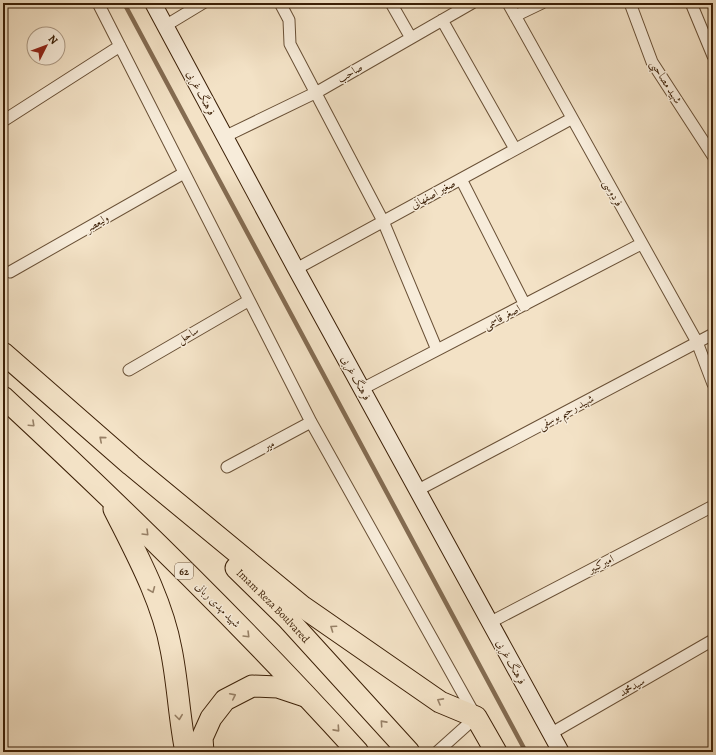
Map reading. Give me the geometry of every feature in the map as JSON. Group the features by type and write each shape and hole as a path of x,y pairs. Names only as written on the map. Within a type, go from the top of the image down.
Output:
{"highway":[{"path":"3,353 131,465 303,607 440,702 476,717 496,752"},
{"name":"شهید مهدی ربانی","path":"3,397 105,492 309,697 358,752"},
{"name":"Imam Reza Boulvared","path":"131,465 287,618 409,752"},
{"path":"105,492 140,560 162,614 171,650 180,724 186,752"},
{"path":"203,752 202,738 211,718 225,700 252,686 278,687 309,697"},
{"path":"476,717 474,739 482,752"}],"street":[{"path":"98,3 248,301 311,422 476,717 437,752"},
{"name":"فرهنگ غربی","path":"153,3 224,137 560,752"},
{"path":"165,26 204,3"},
{"path":"280,3 289,20 290,44 383,221 437,350"},
{"path":"392,3 411,38"},
{"name":"صاحب","path":"224,137 315,93 472,3"},
{"name":"فردوسی","path":"508,3 571,119 697,342 713,384"},
{"path":"515,16 542,3"},
{"name":"شهید مصاحبی","path":"630,3 652,62 713,156"},
{"path":"691,3 713,56"},
{"path":"442,20 515,150"},
{"path":"3,121 120,46"},
{"name":"صغیر اصفهانی","path":"296,269 571,119"},
{"name":"ولیعصر","path":"10,272 184,173"},
{"path":"461,179 524,305"},
{"name":"اصغر قاسمی","path":"362,389 641,244"},
{"name":"ساحل","path":"129,370 248,301"},
{"name":"شهید رحیم یوسفی","path":"418,490 713,334"},
{"name":"میر","path":"227,467 311,422"},
{"name":"امیرکبیر","path":"489,622 713,506"},
{"name":"سیدمحمد","path":"550,734 713,640"}],"waterway":[{"path":"124,3 526,752"}]}
